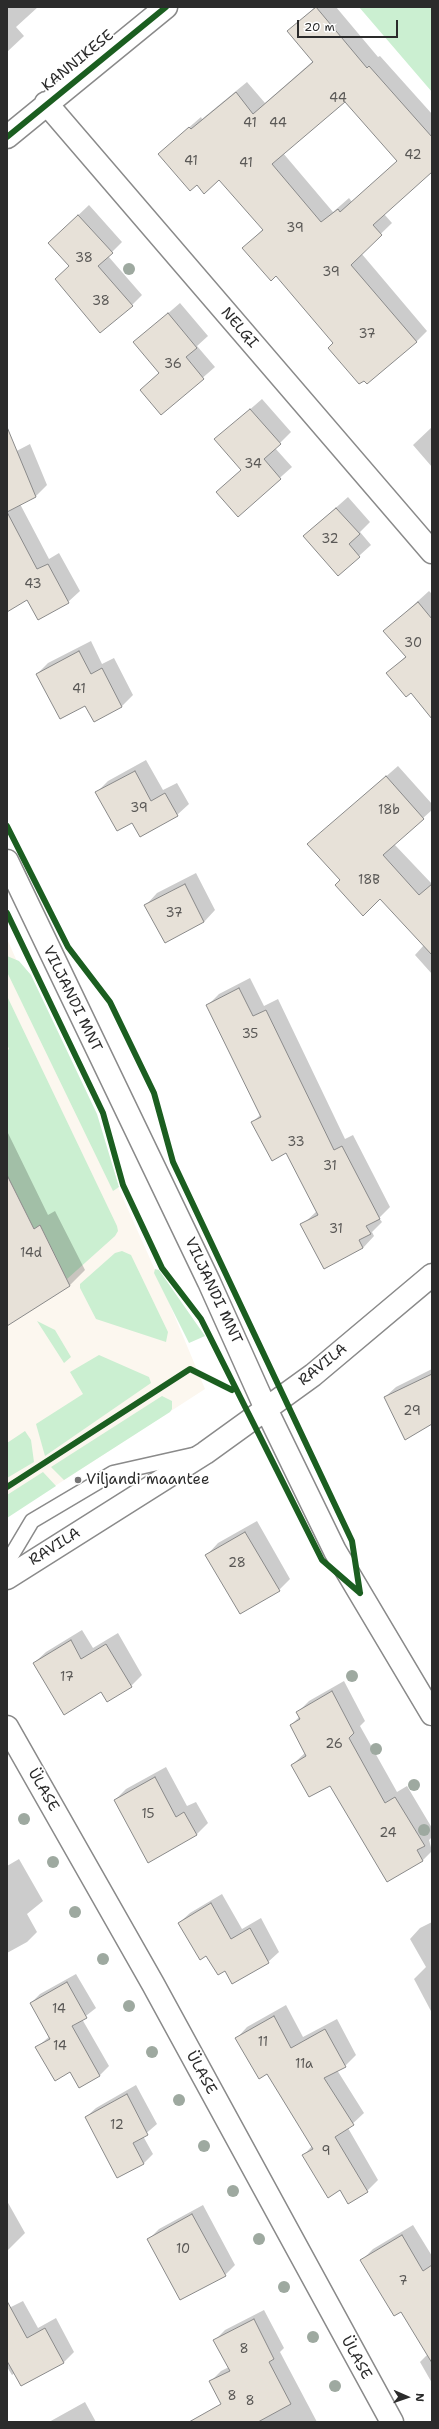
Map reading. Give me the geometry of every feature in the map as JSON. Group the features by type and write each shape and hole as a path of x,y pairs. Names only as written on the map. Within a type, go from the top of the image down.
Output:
{"street":[{"name":"KANNIKESE","path":"7,137 46,103 166,7"},
{"name":"NELGI","path":"46,103 432,552"},
{"name":"VILJANDI MNT","path":"7,862 202,1268 266,1409 335,1551 432,1714"},
{"name":"RAVILA","path":"7,1578 205,1453 313,1375 432,1275"},
{"name":"ÜLASE","path":"7,1727 153,1984 392,2422"}],"lane":[{"path":"7,1563 32,1521 113,1473 205,1453"}],"shaded area":[{"path":"7,939 160,1281 205,1389 7,1517"}],"green space":[{"path":"359,7 432,7 432,92"},
{"path":"7,956 19,961 31,975 97,1114 119,1187 113,1191 7,972"},
{"path":"7,996 117,1226 118,1231 115,1236 67,1279 40,1225 34,1229 7,1175 7,1051 9,1049 7,1044"},
{"path":"122,1251 131,1255 168,1332 166,1342 96,1319 80,1288 80,1284 115,1253"},
{"path":"155,1269 159,1270 205,1336 189,1343 154,1273"},
{"path":"37,1321 55,1330 71,1357 64,1363"},
{"path":"99,1355 149,1377 151,1383 45,1456 36,1424 83,1394 70,1372"},
{"path":"162,1396 172,1401 172,1409 170,1412 64,1480 51,1467"},
{"path":"25,1431 31,1440 34,1462 7,1478 7,1443"},
{"path":"43,1472 56,1486 7,1518 7,1495"}],"building":[{"path":"316,7 367,68 369,66 432,137 432,172 373,225 382,235 351,265 417,342 367,384 364,381 359,384 328,348 333,343 276,276 271,281 242,248 263,230 219,180 204,194 197,185 190,191 158,154 189,127 191,129 236,92 253,114 313,62 287,31","holes":["345,102 397,161 340,212 338,209 321,222 272,164"]},
{"path":"78,215 113,253 98,266 133,306 100,333 55,279 69,266 48,243"},
{"path":"168,313 197,348 186,357 204,379 161,415 140,390 159,373 133,342"},
{"path":"250,409 281,444 264,459 281,479 238,517 216,492 241,470 214,439"},
{"path":"7,427 36,497 7,512"},
{"path":"336,508 360,534 349,544 360,557 338,576 303,536"},
{"path":"7,512 37,569 48,564 69,603 38,620 27,600 7,612"},
{"path":"418,602 432,619 432,719 411,693 406,697 386,673 406,657 383,631"},
{"path":"79,651 91,674 102,668 122,707 94,722 85,706 60,719 36,674"},
{"path":"135,771 151,801 165,793 178,816 140,837 132,823 117,831 95,792"},
{"path":"386,776 424,819 383,855 419,895 432,884 432,955 380,899 363,916 335,885 340,880 307,844"},
{"path":"185,884 204,922 165,943 144,905"},
{"path":"239,988 253,1016 266,1010 334,1150 342,1146 380,1219 366,1226 371,1234 359,1240 363,1248 324,1269 300,1224 318,1215 286,1153 272,1161 251,1122 261,1117 206,1005"},
{"path":"7,1175 34,1229 40,1225 70,1286 7,1326"},
{"path":"432,1374 432,1424 405,1440 384,1397"},
{"path":"245,1532 280,1591 240,1614 205,1555"},
{"path":"71,1640 81,1659 106,1644 132,1687 107,1702 101,1692 64,1715 33,1663"},
{"path":"332,1691 354,1733 349,1738 385,1803 395,1797 425,1846 417,1850 423,1861 387,1882 330,1786 309,1797 291,1765 306,1756 290,1725 300,1719 296,1712"},
{"path":"155,1777 176,1817 184,1812 197,1835 148,1863 114,1800"},
{"path":"211,1903 231,1939 250,1928 269,1963 232,1984 225,1971 218,1975 206,1956 200,1960 178,1923"},
{"path":"67,1982 87,2018 72,2026 100,2076 79,2088 70,2072 55,2081 35,2047 50,2039 30,2003"},
{"path":"274,2016 291,2048 325,2029 346,2067 324,2078 354,2125 335,2137 368,2192 348,2204 340,2190 328,2198 302,2155 313,2149 267,2074 259,2079 235,2038"},
{"path":"127,2094 148,2135 133,2143 144,2164 117,2178 85,2117"},
{"path":"192,2214 226,2276 180,2300 147,2239"},
{"path":"402,2235 423,2271 432,2265 432,2363 401,2312 394,2316 360,2260"},
{"path":"7,2301 27,2338 45,2328 64,2363 21,2386 7,2361"},
{"path":"254,2319 274,2359 269,2362 291,2404 258,2422 189,2422 221,2404 209,2381 230,2371 213,2340"}],"cycle path":[{"path":"7,137 166,7"},
{"path":"7,826 68,947 110,1002 154,1093 173,1162 352,1541 360,1593"},
{"path":"7,913 103,1113 123,1185 162,1268 201,1319 322,1560 360,1593"},
{"path":"7,1487 190,1369 232,1390"}],"place":[{"name":"Viljandi maantee","path":"78,1480"}]}
